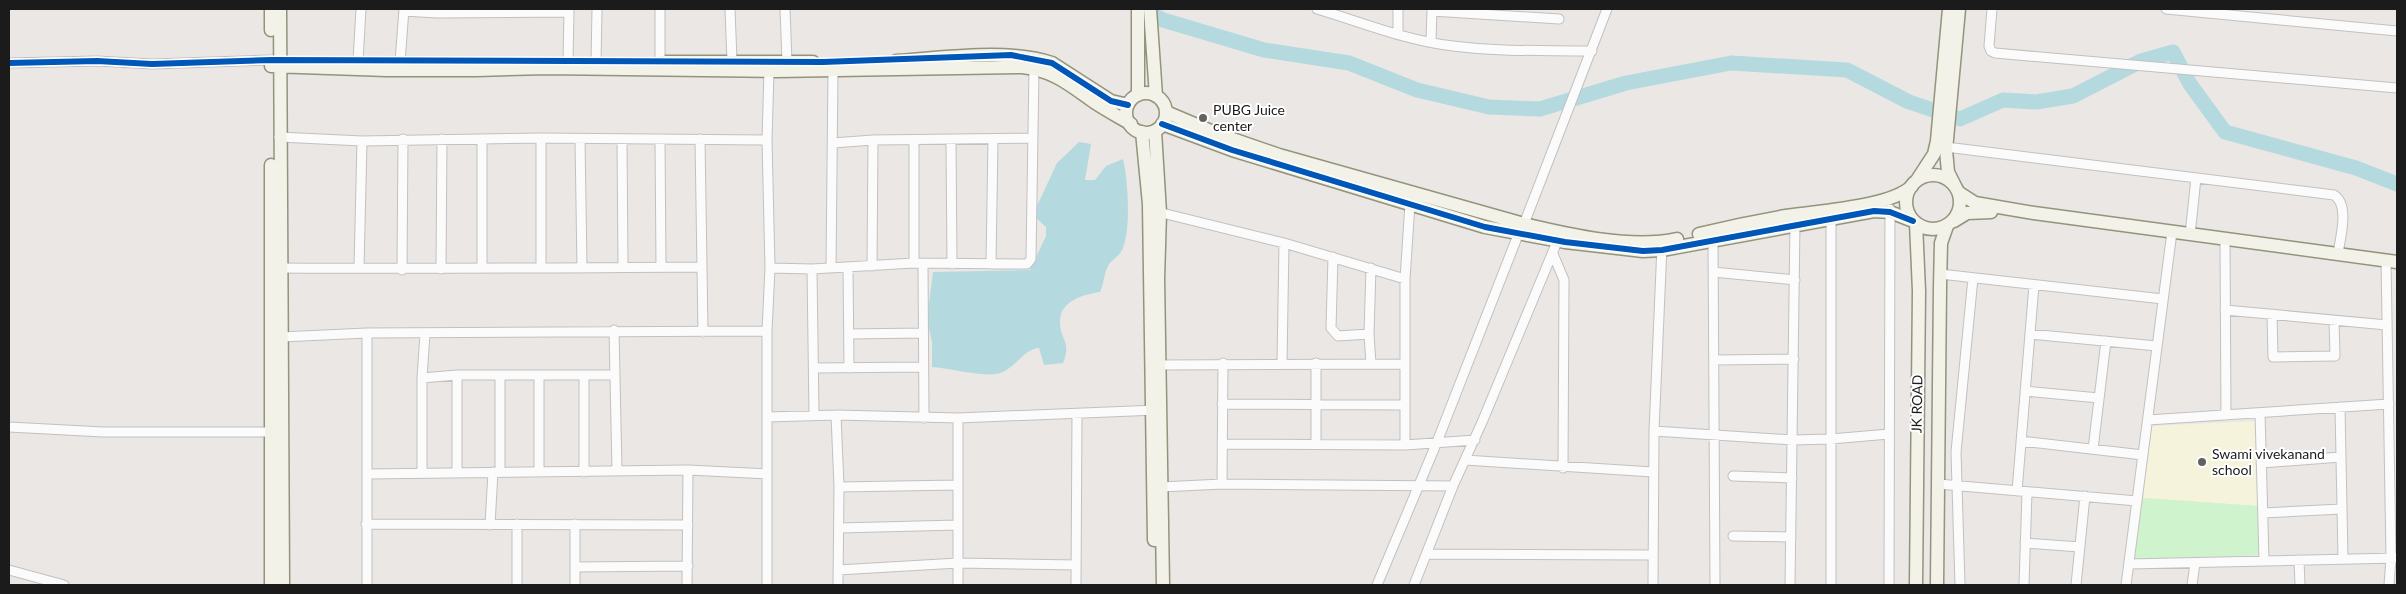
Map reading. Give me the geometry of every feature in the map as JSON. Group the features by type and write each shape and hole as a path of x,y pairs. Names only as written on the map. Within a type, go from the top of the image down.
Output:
{"street":[{"path":"271,9 279,137 283,585"},
{"path":"271,585 270,432 275,63 280,9"},
{"path":"358,61 361,9"},
{"path":"596,63 597,9"},
{"path":"660,9 660,62"},
{"path":"730,9 732,61"},
{"path":"785,9 787,62"},
{"path":"1138,9 1138,95"},
{"path":"1150,9 1156,96"},
{"path":"1316,9 1431,42 1452,46 1508,51 1592,51"},
{"path":"1398,9 1398,33"},
{"path":"1377,585 1437,442 1607,9"},
{"path":"1915,222 1907,207 1906,200 1934,154 1943,120 1952,24 1949,9"},
{"path":"1952,24 1959,9"},
{"path":"1992,9 1989,46 1991,51 1995,52 2397,88"},
{"path":"2166,9 2196,10 2397,31"},
{"path":"400,62 404,10 569,11 568,62"},
{"path":"1431,42 1432,10 1558,19"},
{"path":"275,63 358,61 596,63 732,61 882,62 1011,55 1026,56 1052,63 1112,101 1128,106"},
{"path":"9,63 247,62 387,70 546,68 769,71 1034,68 1053,74 1069,82 1095,102 1142,132 1154,212 1158,279 1161,365 1156,410 1161,487 1163,585"},
{"path":"770,268 848,268 919,263 1023,266 1031,260 1034,68"},
{"path":"831,268 833,70"},
{"path":"767,585 767,331 770,268 767,140 769,71"},
{"path":"1130,124 1127,112 1128,106 1138,95 1147,93 1156,96 1163,103 1154,212 1155,585"},
{"path":"1943,120 1948,172 1957,190 1960,208 1949,224"},
{"path":"1142,132 1161,122 1218,134 1279,155 1521,229"},
{"path":"1161,122 1232,150 1410,204 1559,237 1662,245 1713,239 1874,211 1890,212 1934,230 1949,224 1967,213 2034,213"},
{"path":"279,137 362,141 541,138 767,140"},
{"path":"541,138 541,268"},
{"path":"833,143 873,140 1034,138"},
{"path":"402,270 403,139"},
{"path":"441,269 442,139"},
{"path":"482,139 482,268"},
{"path":"580,139 582,268"},
{"path":"700,139 703,332"},
{"path":"991,264 993,139"},
{"path":"622,140 622,266"},
{"path":"660,140 661,267"},
{"path":"872,266 873,140"},
{"path":"914,140 923,333 924,418"},
{"path":"951,140 952,264"},
{"path":"359,268 362,141"},
{"path":"1946,147 2334,194 2338,197 2343,210 2338,254"},
{"path":"1662,245 1743,224 1890,198 1902,194 1915,183 1934,175 1942,177 1975,203 2034,213 2392,261 2388,326 2394,558 2390,585"},
{"path":"2190,234 2196,178"},
{"path":"1889,585 1890,198"},
{"path":"1405,444 1405,279 1410,204"},
{"path":"1154,212 1284,243 1405,279"},
{"path":"1831,218 1832,585"},
{"name":"JK ROAD","path":"1915,222 1918,291 1916,585"},
{"path":"1790,585 1795,224"},
{"name":"JK ROAD","path":"1937,585 1941,243 1949,224"},
{"path":"2126,585 2172,232"},
{"path":"1414,585 1453,486 1475,440 1559,237"},
{"path":"1713,239 1715,585"},
{"path":"2225,239 2226,415"},
{"path":"1282,363 1284,243"},
{"path":"1653,585 1654,431 1662,245"},
{"path":"1553,254 1564,280 1563,468"},
{"path":"1332,257 1331,328 1338,336 1369,334"},
{"path":"281,268 402,270 622,266 702,267"},
{"path":"848,268 849,368"},
{"path":"1371,268 1369,334 1371,364"},
{"path":"812,269 815,368 814,415"},
{"path":"1714,272 1795,280"},
{"path":"1940,274 2163,299"},
{"path":"1960,585 1956,452 1973,278"},
{"path":"2017,491 2034,285"},
{"path":"2225,310 2388,326"},
{"path":"2272,314 2273,357 2335,356 2334,320"},
{"path":"281,337 367,333 425,334 614,330 767,331"},
{"path":"614,330 617,471"},
{"path":"367,333 367,585"},
{"path":"849,334 923,333"},
{"path":"422,473 422,378 425,334"},
{"path":"2030,334 2157,346"},
{"path":"2093,449 2106,341"},
{"path":"1714,360 1794,359"},
{"path":"1161,365 1223,363 1404,364"},
{"path":"1222,484 1223,363"},
{"path":"1316,363 1316,444"},
{"path":"815,368 923,367"},
{"path":"422,378 457,375 615,375"},
{"path":"457,375 457,472"},
{"path":"490,525 496,472 500,376"},
{"path":"539,376 539,472"},
{"path":"584,376 584,472"},
{"path":"2025,391 2099,398"},
{"path":"1222,404 1404,405"},
{"path":"2148,420 2389,404"},
{"path":"2340,407 2343,560"},
{"path":"767,417 836,415 958,418 1156,410"},
{"path":"2260,412 2264,561"},
{"path":"1076,585 1077,414"},
{"path":"836,415 839,487 838,585"},
{"path":"958,418 958,585"},
{"path":"9,427 103,432 270,432"},
{"path":"1654,431 1793,440 1831,440 1889,434"},
{"path":"1222,444 1405,444 1475,440"},
{"path":"2021,442 2143,455"},
{"path":"2261,463 2341,457"},
{"path":"1466,460 1563,468 1653,472"},
{"path":"368,474 688,470 767,474"},
{"path":"688,470 688,585"},
{"path":"1733,476 1792,478"},
{"path":"1161,487 1222,484 1453,486"},
{"path":"1938,484 2137,501"},
{"path":"839,487 957,485"},
{"path":"2024,585 2027,492"},
{"path":"2076,585 2085,496"},
{"path":"2263,513 2342,509"},
{"path":"366,524 688,525"},
{"path":"517,524 517,585"},
{"path":"575,524 575,585"},
{"path":"839,528 958,526"},
{"path":"1733,536 1791,537"},
{"path":"2025,543 2080,547"},
{"path":"1427,554 1653,555"},
{"path":"2129,564 2394,558"},
{"path":"2299,560 2300,585"},
{"path":"838,570 958,563 1076,565"},
{"path":"2192,585 2194,563"},
{"path":"575,567 688,566"},
{"path":"9,570 64,585"}],"shaded area":[{"name":"Swami vivekanand school","path":"2256,421 2258,506 2143,498 2152,426"}],"green space":[{"path":"2143,498 2258,506 2259,555 2134,559"}],"water":[{"path":"1079,142 1091,144 1085,180 1095,180 1106,166 1123,159 1128,216 1126,239 1123,248 1108,266 1100,292 1080,297 1064,308 1060,322 1066,346 1063,363 1044,365 1039,348 1024,355 1000,373 976,374 932,367 932,342 927,320 933,272 1030,270 1046,236 1046,227 1035,217 1037,206 1057,163"}],"waterway":[{"path":"1142,9 1163,20 1264,50 1349,63 1417,90 1489,107 1540,109 1626,83 1731,63 1847,70 1909,102 1960,119 2003,100 2036,102 2073,96 2141,61 2173,52 2190,84 2225,132 2356,168 2397,184"}],"cycle path":[{"path":"9,63 97,61 152,64 271,60 823,62 1011,55 1052,63 1111,101 1128,105"},
{"path":"1162,124 1232,150 1485,227 1565,242 1643,251 1662,250 1874,211 1890,212 1913,221"}],"place":[{"name":"PUBG Juice center","path":"1203,118"},
{"name":"Swami vivekanand school","path":"2202,462"}]}
